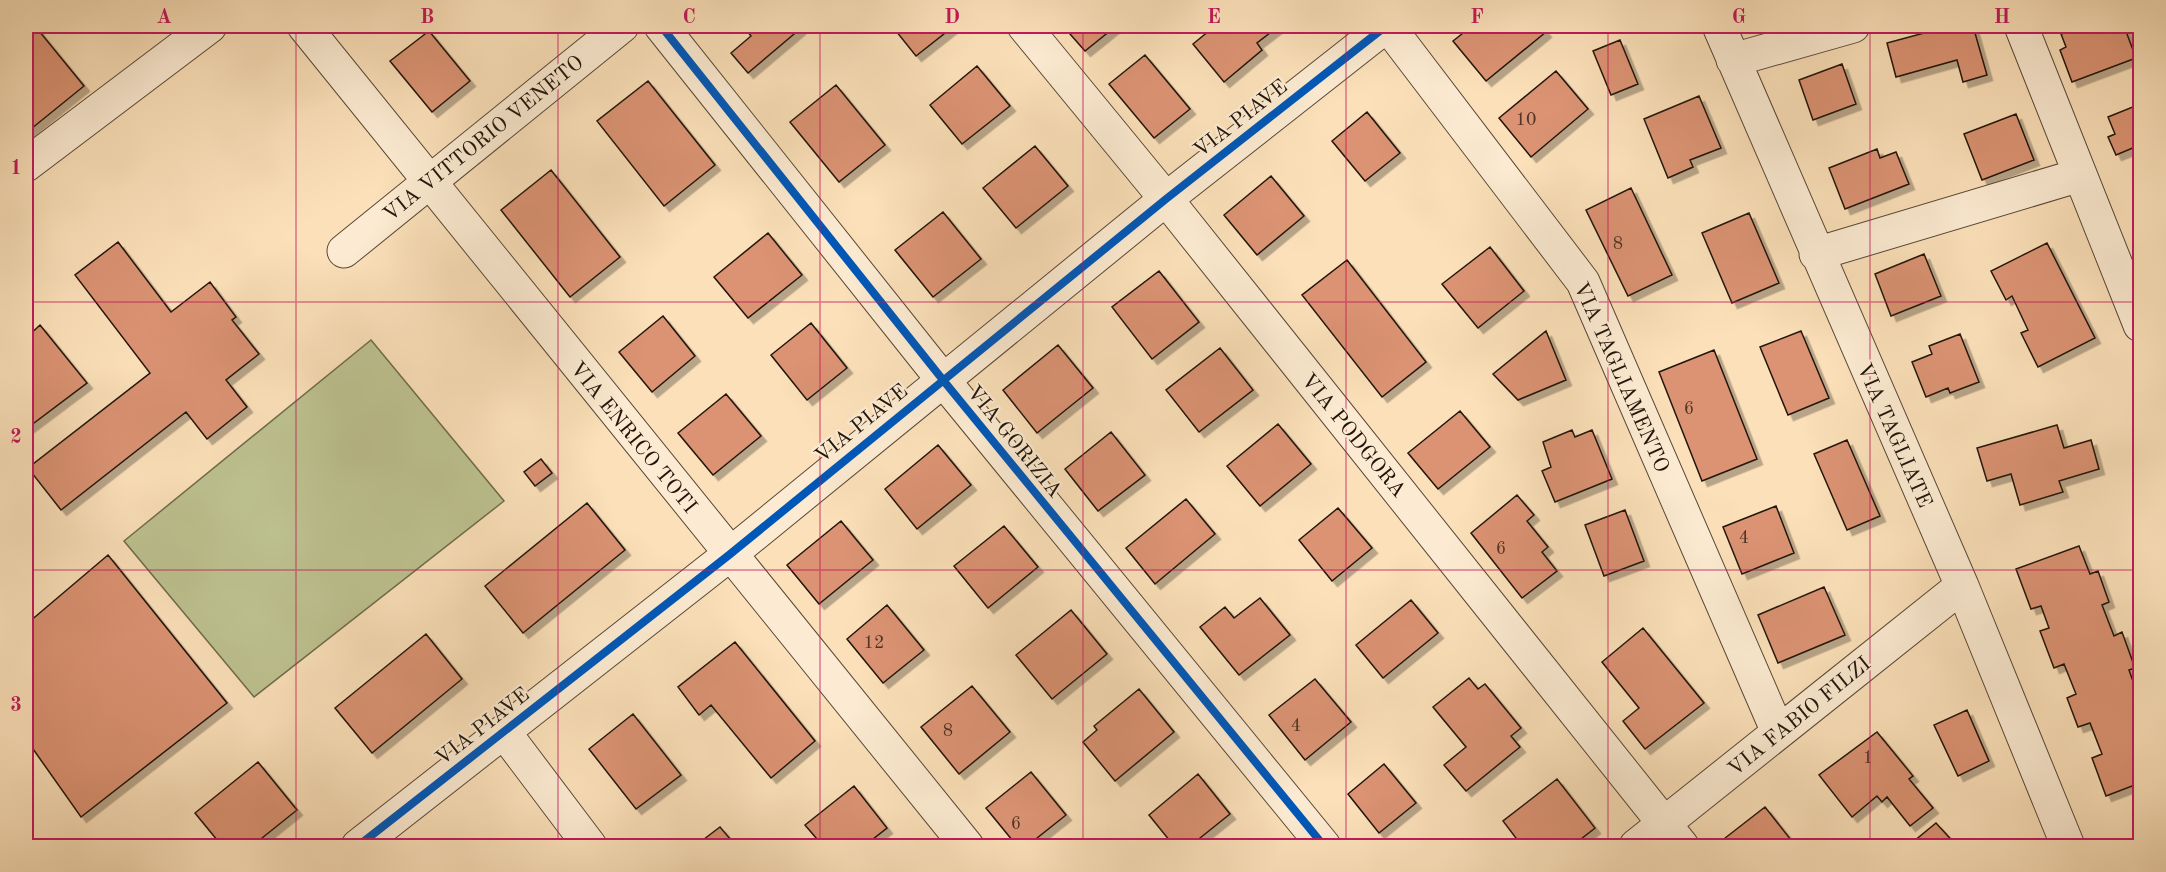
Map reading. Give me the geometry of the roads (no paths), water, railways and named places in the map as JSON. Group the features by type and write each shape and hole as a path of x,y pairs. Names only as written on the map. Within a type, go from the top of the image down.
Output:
{"street":[{"path":"26,165 210,26"},
{"name":"VIA ENRICO TOTI","path":"304,26 729,555 967,846"},
{"name":"VIA VITTORIO VENETO","path":"344,251 622,26"},
{"name":"VIA GORIZIA","path":"661,26 943,380 1324,846"},
{"name":"VIA PODGORA","path":"1024,26 1166,199 1673,835"},
{"name":"VIA PIAVE","path":"358,846 729,555 1166,199 1387,26"},
{"name":"VIA TAGLIAMENTO","path":"1387,26 1582,282 1778,732"},
{"name":"VIA TAGLIATE","path":"1719,26 1962,586 2068,846"},
{"path":"1734,60 1853,26"},
{"path":"2021,26 2140,325"},
{"path":"1816,254 2080,175"},
{"name":"VIA FABIO FILZI","path":"1636,846 1673,835 1778,732 1962,586"},
{"path":"504,732 590,846"}]}
